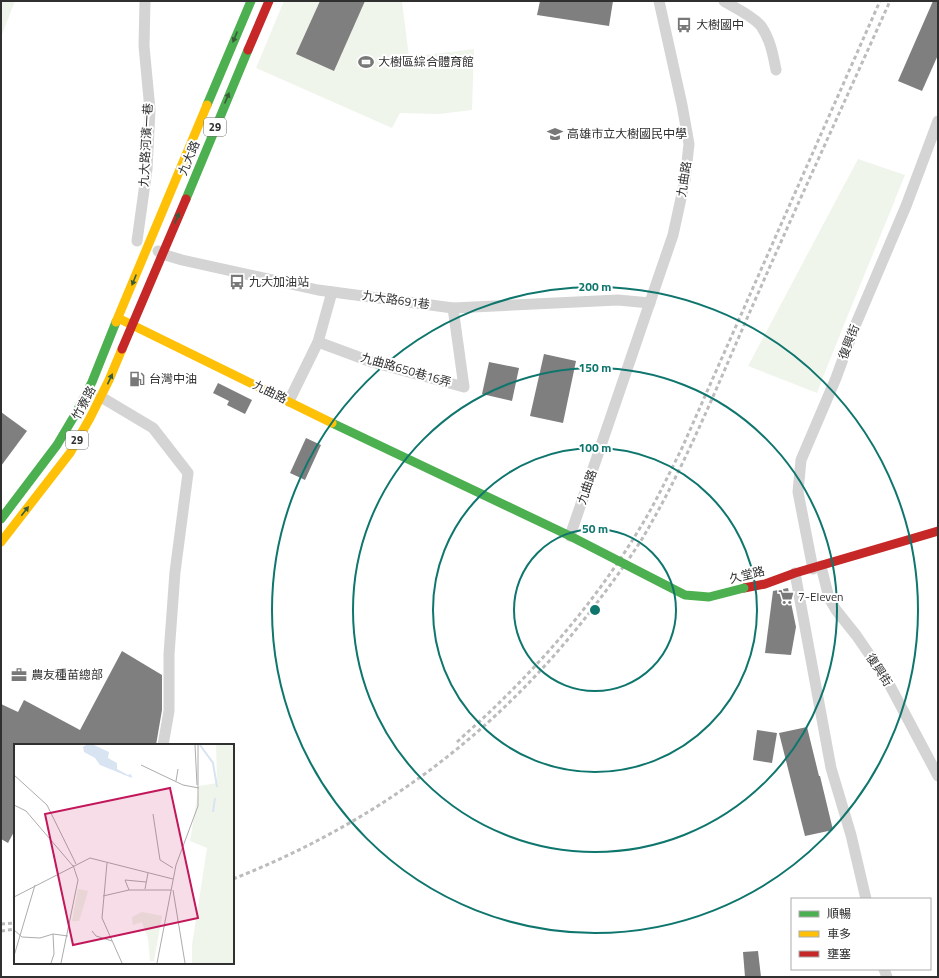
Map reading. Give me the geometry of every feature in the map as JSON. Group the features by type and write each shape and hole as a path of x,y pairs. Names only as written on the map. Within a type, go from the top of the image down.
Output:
{"main road":[{"name":"九大路","path":"118,318 251,1"},
{"name":"九大路","path":"133,325 269,1"},
{"name":"九曲路","path":"118,318 390,451 570,536"},
{"name":"竹寮路","path":"1,518 57,445 76,413 92,382 118,318"},
{"name":"竹寮路","path":"1,542 70,453 110,380 133,325"},
{"path":"48,456 59,467"},
{"name":"久堂路","path":"570,536 685,595 709,597 765,584 795,573 938,531"}],"street":[{"name":"九大路河濱一巷","path":"137,241 147,169 150,110 144,46 145,1"},
{"name":"九曲路","path":"570,536 673,235 685,180 688,144 682,105 659,1"},
{"path":"724,1 746,14 760,25 772,47 776,70"},
{"name":"復興街","path":"938,121 906,206 855,326 836,378 801,460 798,492 817,567 829,598 836,610 856,635 887,680 938,776"},
{"name":"九大路691巷","path":"148,244 162,254 190,262 318,290 453,308 618,300 650,303"},
{"path":"289,401 318,342 332,292"},
{"name":"九曲路650巷16弄","path":"318,342 372,362 464,387 453,308"},
{"path":"101,398 153,428 188,473 175,572 169,654 169,711 163,744"},
{"path":"795,573 831,768 866,898"}],"shaded area":[{"path":"1,1 15,1 1,37"},
{"name":"大樹區綜合體育館","path":"284,1 402,1 409,57 474,49 472,110 439,114 400,113 392,128 256,68"},
{"path":"858,159 905,175 817,393 748,366"}],"building":[{"path":"320,1 365,1 334,71 296,54"},
{"path":"540,1 613,1 609,26 537,15"},
{"path":"933,1 938,1 938,55 922,91 898,81"},
{"path":"544,354 576,361 563,423 530,416"},
{"path":"489,362 519,368 512,401 482,394"},
{"path":"218,383 252,400 245,414 227,405 229,401 213,393"},
{"path":"1,412 27,431 1,466"},
{"path":"306,438 321,445 305,480 290,473"},
{"path":"788,588 796,627 791,655 765,653 773,591"},
{"path":"122,651 162,675 162,710 156,744 14,744 14,832 8,843 1,839 1,704 18,712 24,700 80,730"},
{"path":"807,727 833,830 805,836 779,733"},
{"path":"757,730 777,733 772,763 753,760"},
{"path":"758,951 761,977 745,977 743,952"}],"railway":[{"path":"457,742 520,682 556,643 606,580 648,515 682,448 880,1"},
{"path":"234,879 287,856 338,829 387,800 434,767 478,731 520,692 559,650 626,564 658,512 687,454 786,230 890,1"},
{"path":"1,924 14,923"},
{"path":"1,931 14,929"}],"traffic: fast":[{"path":"207,105 251,1"},
{"path":"186,199 248,50"},
{"path":"1,519 57,445 76,413 92,382 116,322"},
{"path":"332,423 570,536"},
{"path":"570,536 685,595 709,597 744,588"}],"traffic: slow":[{"path":"116,322 207,105"},
{"path":"122,320 332,423"},
{"path":"1,542 70,453 90,418 109,380 122,349"}],"traffic: jam":[{"path":"248,50 269,1"},
{"path":"122,349 186,199"},
{"path":"744,588 765,584 795,573 938,531"}],"place":[{"name":"大樹國中","path":"684,25"},
{"name":"大樹區綜合體育館","path":"366,62"},
{"name":"高雄市立大樹國民中學","path":"555,134"},
{"name":"九大加油站","path":"237,282"},
{"name":"台灣中油","path":"137,379"},
{"name":"7-Eleven","path":"786,597"},
{"name":"農友種苗總部","path":"19,675"}]}
